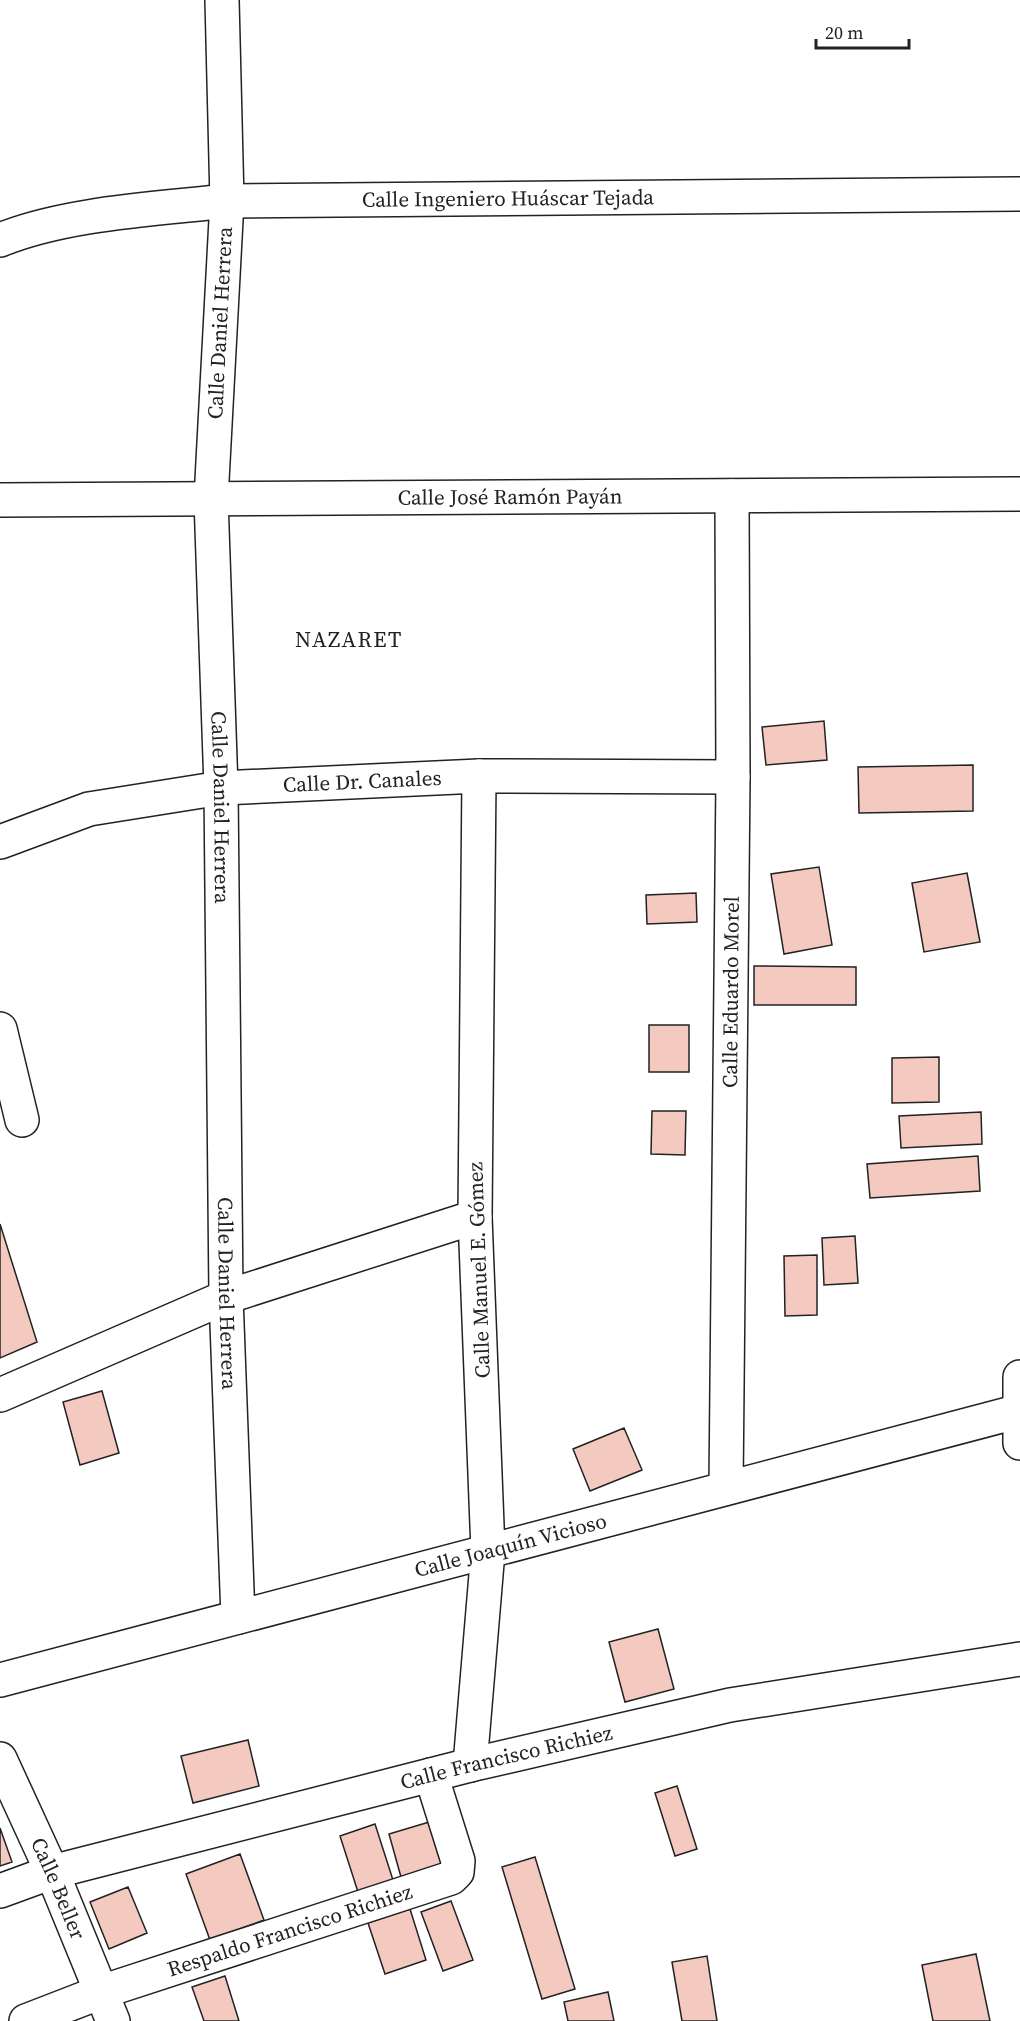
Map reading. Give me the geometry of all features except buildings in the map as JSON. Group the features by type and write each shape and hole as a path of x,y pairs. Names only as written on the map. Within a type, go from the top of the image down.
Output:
{"street":[{"name":"Calle Daniel Herrera","path":"222,0 227,201 211,499 221,788 226,1297 238,1617"},
{"name":"Calle Ingeniero Huáscar Tejada","path":"0,240 24,230 126,213 227,201 1020,194"},
{"name":"Calle José Ramón Payán","path":"0,500 1020,494"},
{"name":"Calle Eduardo Morel","path":"726,1488 733,777 732,496"},
{"name":"Calle Dr. Canales","path":"0,842 89,809 221,788 479,776 733,777"},
{"name":"Calle Manuel E. Gómez","path":"470,1764 489,1551 475,1217 479,776"},
{"path":"0,1029 22,1120"},
{"path":"0,1395 226,1297 475,1217"},
{"path":"1020,1377 1020,1443"},
{"name":"Calle Joaquín Vicioso","path":"0,1680 1020,1411"},
{"name":"Calle Francisco Richiez","path":"0,1891 52,1872 470,1764 730,1705 1020,1659"},
{"name":"Calle Beller","path":"0,1759 52,1872 107,2006"},
{"name":"Respaldo Francisco Richiez","path":"26,2021 107,2006 451,1878 457,1872 458,1861 431,1774"}],"district":[{"name":"NAZARET","path":"349,639"}]}
